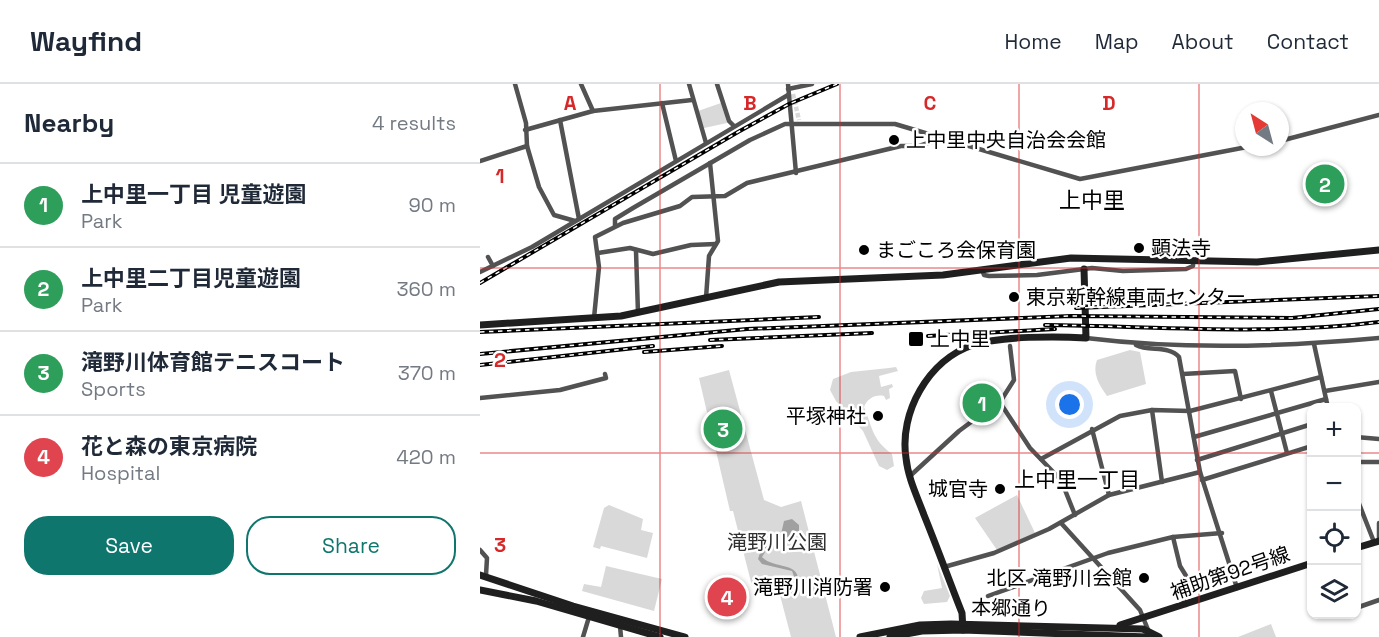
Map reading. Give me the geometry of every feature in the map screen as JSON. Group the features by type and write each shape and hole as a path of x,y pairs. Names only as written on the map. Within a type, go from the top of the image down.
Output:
{"street":[{"path":"514,84 526,123 527,146 546,203 554,215 577,220"},
{"path":"581,84 593,111"},
{"path":"689,84 706,143"},
{"path":"717,84 729,121 734,126"},
{"path":"480,272 577,220 734,126 788,90 812,84"},
{"path":"788,90 796,173"},
{"path":"525,130 593,111 692,100"},
{"path":"662,103 676,161"},
{"path":"1289,139 1379,115"},
{"path":"560,120 577,220"},
{"path":"615,226 615,219 763,133 784,124 895,124 1080,179 1235,149"},
{"path":"594,319 598,253 595,237 615,226 680,206 692,197 725,196 749,183 901,146 919,146 944,138"},
{"path":"480,161 527,146"},
{"path":"706,298 710,256 716,244 718,225 710,163"},
{"path":"598,253 630,249 662,253 700,244 716,244"},
{"path":"700,244 710,256"},
{"path":"480,325 594,319 638,313 779,282 944,275 1080,258 1257,262 1379,250"},
{"path":"636,251 638,313"},
{"path":"488,257 493,266"},
{"path":"982,270 989,276 1037,275 1084,269 1186,269 1193,266 1193,261"},
{"path":"1084,269 1087,336"},
{"path":"963,627 962,613 909,476 904,444 912,406 925,383 952,356 972,345 988,341 1087,336 1134,344 1314,344 1379,338"},
{"path":"1134,344 1144,349 1175,352 1179,357 1202,480 1237,588"},
{"path":"1314,344 1327,403"},
{"path":"909,476 959,430 999,401 1014,380 1010,346"},
{"path":"1183,374 1235,371 1241,399"},
{"path":"480,398 560,390 606,378 605,374"},
{"path":"1041,459 1092,429 1120,416 1152,410 1190,411 1321,377"},
{"path":"1324,391 1379,382"},
{"path":"1271,391 1287,453"},
{"path":"1194,437 1326,399"},
{"path":"999,401 1022,437 1061,480 1068,503 1075,515"},
{"path":"1152,410 1162,482"},
{"path":"1197,460 1307,425"},
{"path":"1092,429 1109,495"},
{"path":"1361,437 1379,439"},
{"path":"1202,480 1307,447"},
{"path":"1361,462 1379,462"},
{"path":"944,567 994,553 1061,523 1084,507 1109,495 1200,472"},
{"path":"1361,507 1377,541"},
{"path":"1061,523 1138,607 1150,631"},
{"path":"1377,541 1379,523"},
{"path":"988,596 1059,572 1092,558 1173,537 1221,533"},
{"path":"1173,537 1180,566 1188,579 1177,586 1186,605"},
{"path":"1361,546 1377,541"},
{"path":"480,550 487,558 484,591 521,598 660,637"},
{"name":"補助第92号線","path":"1150,631 1159,614 1307,564"},
{"path":"485,576 573,606 685,637"},
{"path":"521,598 524,589"},
{"path":"1361,606 1379,600"},
{"path":"583,637 589,617"},
{"name":"本郷通り","path":"860,637 920,625 1133,628"},
{"path":"620,626 621,637"},
{"name":"本郷通り","path":"890,637 963,627 973,630 1120,634 1150,631"},
{"name":"補助第92号線","path":"1112,627 1150,631"},
{"name":"補助第92号線","path":"1120,634 1133,628 1150,631"},
{"path":"973,630 978,637"}],"green space":[{"path":"721,103 727,123 704,128 698,111"},
{"path":"1130,350 1140,352 1146,384 1107,396 1096,374 1097,360"},
{"path":"896,367 898,371 879,376 881,387 892,384 893,387 889,389 890,398 886,400 884,396 875,396 869,399 864,407 877,438 892,454 894,466 887,470 879,466 863,431 836,401 830,390 833,379 851,372"},
{"name":"滝野川公園","path":"729,370 764,500 781,507 801,501 836,637 791,637 776,580 752,586 733,511 730,511 699,378"},
{"path":"1017,495 1035,533 997,550 975,518"},
{"path":"609,505 643,519 641,530 653,533 647,558 601,546 600,549 593,547 604,508"},
{"path":"937,564 950,596 947,602 924,604 921,598 924,591 942,588"},
{"path":"606,566 662,579 654,611 582,591 584,584 601,587"},
{"path":"1271,624 1276,637 1238,637"}],"shaded area":[{"path":"792,519 799,525 799,533 792,539 783,536 769,546 762,557 795,571 798,576 793,598 795,579 792,571 762,564 758,559 761,550 781,534 784,521"}],"tunnel":[{"path":"793,94 799,120"}],"railway":[{"path":"480,283 738,132 789,104 837,84"},
{"path":"1076,308 1379,296"},
{"path":"480,354 747,329 1071,316 1292,318 1379,309"},
{"path":"480,332 819,317"},
{"path":"1045,325 1296,329 1379,322"},
{"path":"928,336 1055,329"},
{"path":"710,340 872,333"},
{"path":"480,365 653,346"},
{"path":"644,352 722,346"}],"place":[{"name":"上中里中央自治会会館","path":"894,140"},
{"name":"上中里二丁目児童遊園","path":"1325,184"},
{"name":"顕法寺","path":"1139,248"},
{"name":"まごころ会保育園","path":"864,250"},
{"name":"東京新幹線車両センター","path":"1014,297"},
{"name":"上中里","path":"916,339"},
{"name":"上中里一丁目 児童遊園","path":"982,403"},
{"name":"平塚神社","path":"878,416"},
{"name":"滝野川体育館テニスコート","path":"723,429"},
{"name":"城官寺","path":"1000,489"},
{"name":"北区 滝野川会館","path":"1144,578"},
{"name":"滝野川消防署","path":"885,587"},
{"name":"花と森の東京病院","path":"727,597"}],"district":[{"name":"上中里","path":"1092,200"},
{"name":"上中里一丁目","path":"1077,479"}]}
